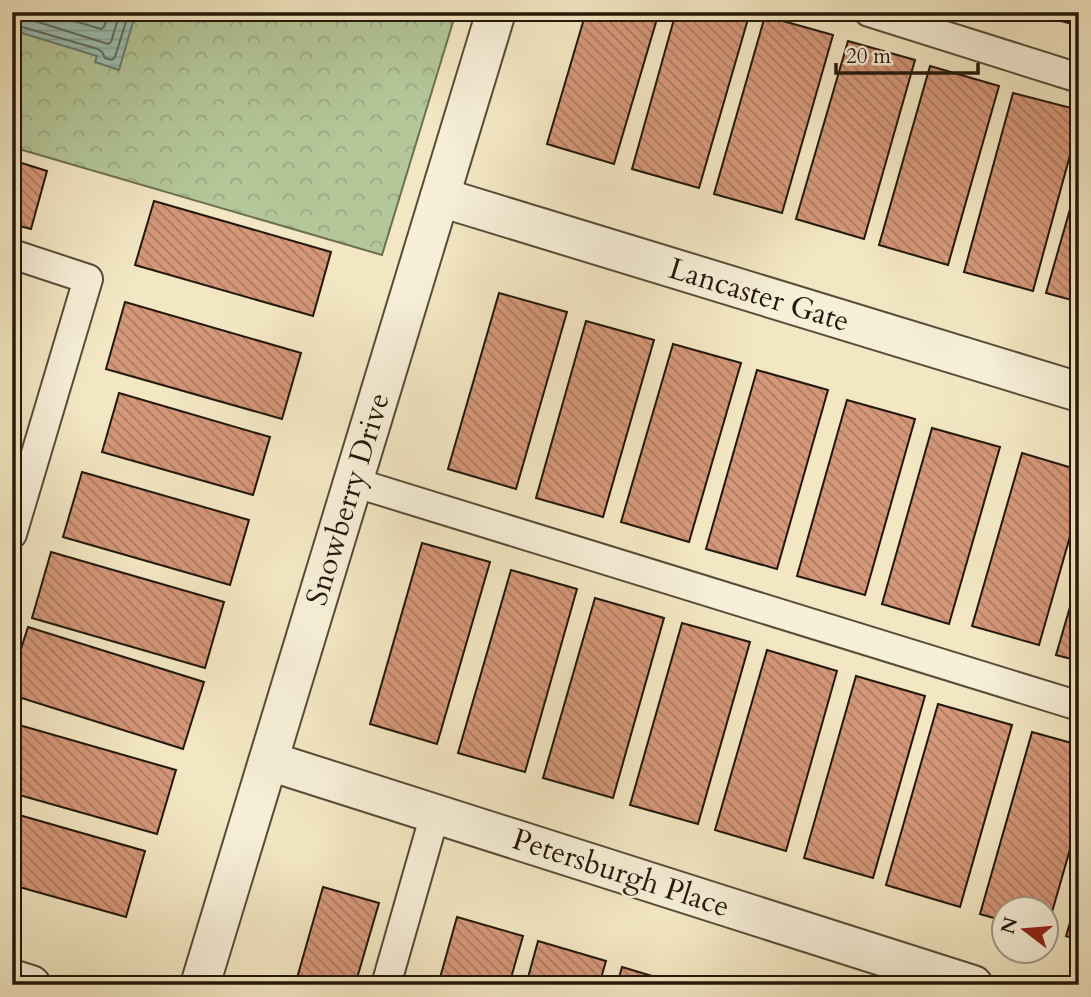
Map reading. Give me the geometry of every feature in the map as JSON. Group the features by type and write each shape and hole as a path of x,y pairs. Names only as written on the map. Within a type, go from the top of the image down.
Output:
{"street":[{"name":"Snowberry Drive","path":"200,985 496,12"},
{"name":"Lancaster Gate","path":"440,197 1079,392"},
{"name":"Petersburgh Place","path":"268,761 973,985"},
{"path":"12,979 31,985"}],"lane":[{"path":"869,12 1079,78"},
{"path":"12,254 88,279 12,534"},
{"path":"353,482 1079,706"},
{"path":"386,985 435,814"}],"green space":[{"path":"12,12 456,12 382,255 12,147"}],"water":[{"path":"12,12 136,12 119,70 95,62 97,56 12,30"}],"building":[{"path":"586,12 659,12 614,164 547,144"},
{"path":"676,12 750,12 699,188 632,169"},
{"path":"1039,12 1079,12 1079,26 1039,15"},
{"path":"765,16 833,35 782,213 714,194"},
{"path":"848,41 915,60 864,239 796,219"},
{"path":"930,66 999,86 948,265 879,245"},
{"path":"1013,93 1079,110 1079,122 1033,291 964,272"},
{"path":"12,160 47,171 31,229 12,224"},
{"path":"1079,178 1079,302 1046,293"},
{"path":"154,201 331,252 313,316 135,265"},
{"path":"499,293 567,312 516,489 448,469"},
{"path":"125,302 301,353 282,419 106,369"},
{"path":"586,321 654,340 603,517 536,498"},
{"path":"673,344 741,363 689,542 621,522"},
{"path":"757,370 828,390 777,569 706,549"},
{"path":"119,393 270,437 253,495 102,452"},
{"path":"847,400 915,419 865,595 797,576"},
{"path":"932,428 1000,447 949,624 882,604"},
{"path":"1022,453 1079,470 1079,505 1039,645 972,626"},
{"path":"82,472 249,520 230,585 63,537"},
{"path":"422,543 490,562 437,744 370,724"},
{"path":"51,552 224,602 205,668 32,618"},
{"path":"511,570 577,589 525,772 458,753"},
{"path":"1079,576 1079,661 1056,655"},
{"path":"595,598 664,618 613,798 543,778"},
{"path":"682,623 750,642 698,824 630,805"},
{"path":"28,627 204,682 183,749 12,695 12,677"},
{"path":"767,650 837,671 786,851 715,830"},
{"path":"856,676 925,696 873,878 804,858"},
{"path":"938,704 1012,725 960,907 886,885"},
{"path":"12,723 176,770 157,834 12,793"},
{"path":"1032,732 1079,745 1079,818 1057,895 990,895 990,917 980,914"},
{"path":"12,813 145,851 126,917 12,885"},
{"path":"323,887 379,903 355,985 295,985"},
{"path":"1079,892 1079,940 1066,936"},
{"path":"457,917 523,936 509,985 438,985"},
{"path":"538,941 606,961 599,985 526,985"},
{"path":"622,967 682,985 617,985"}]}
